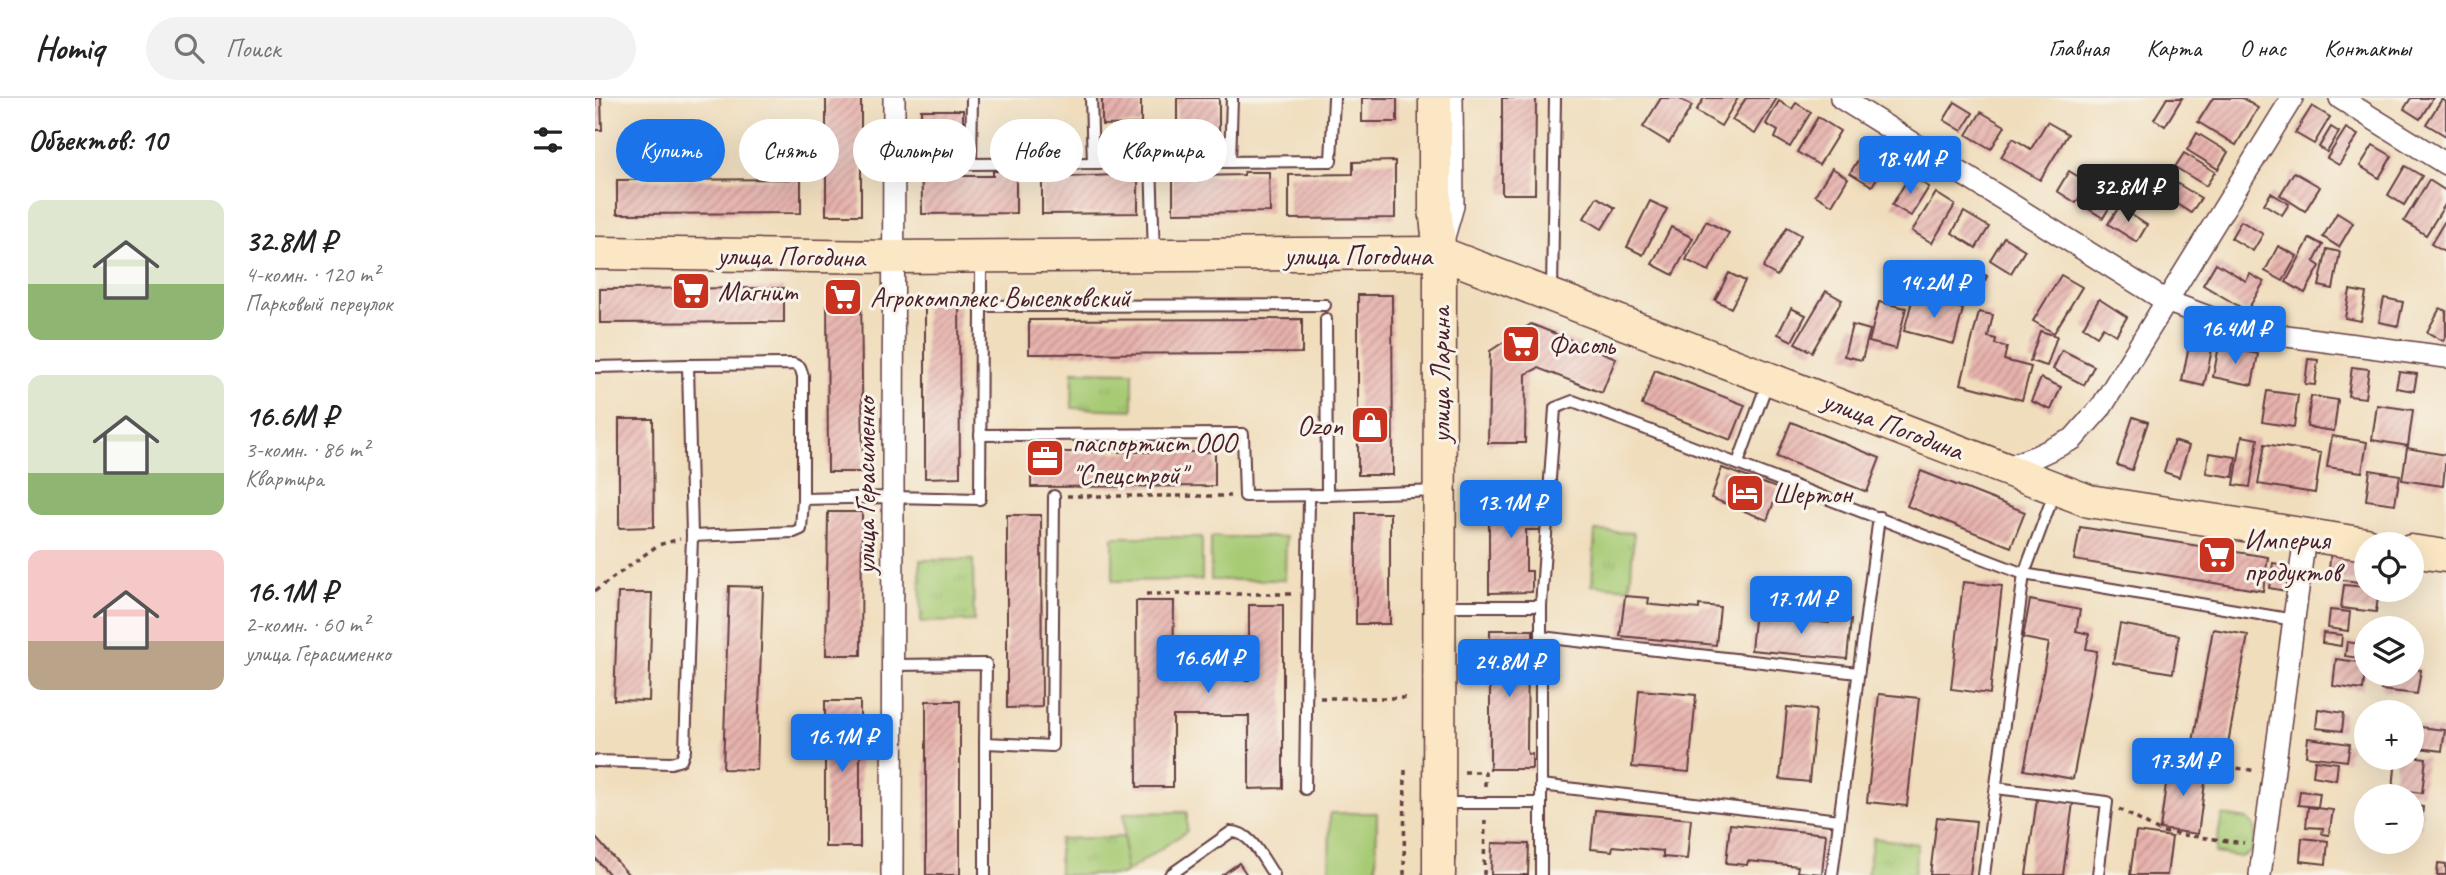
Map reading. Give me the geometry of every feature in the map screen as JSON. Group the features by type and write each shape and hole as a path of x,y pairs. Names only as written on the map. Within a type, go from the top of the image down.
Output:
{"street":[{"name":"улица Герасименко","path":"892,875 894,98"},
{"name":"улица Ларина","path":"1434,98 1435,208 1440,253 1439,875"},
{"name":"улица Ларина","path":"1440,253 1453,206 1452,98"},
{"path":"1841,98 2166,301 2235,327 2264,333 2446,358"},
{"path":"2004,468 2073,439 2102,406 2292,98"},
{"path":"2340,98 2446,164"},
{"name":"улица Погодина","path":"595,253 894,257 1440,253 2089,501 2354,542"},
{"path":"2056,447 2049,461 2047,474 2056,488"},
{"path":"2260,875 2305,536"},
{"path":"2424,553 2446,556"}],"lane":[{"path":"972,98 971,164 1097,163"},
{"path":"1091,98 1093,163"},
{"path":"1232,98 1230,162 1331,160 1334,98"},
{"path":"1552,296 1555,98"},
{"path":"1152,182 1154,255"},
{"path":"803,499 980,499 981,257"},
{"path":"981,306 1325,305"},
{"path":"1326,319 1327,495"},
{"path":"595,367 793,364 800,367 803,376 801,529 794,532 692,536"},
{"path":"595,761 671,763 681,760 685,750 692,536 688,365"},
{"path":"1738,463 1769,378"},
{"path":"1541,875 1541,606 1555,408 1573,401 2024,573 2294,620"},
{"path":"981,435 1243,433 1245,496 1440,491"},
{"path":"1984,875 2024,573 2056,488"},
{"path":"985,744 1052,746 1054,496"},
{"path":"1305,789 1309,496"},
{"path":"1832,875 1878,517"},
{"path":"1440,606 1541,606"},
{"path":"1541,637 1858,673"},
{"path":"892,665 986,664 985,875"},
{"path":"1541,785 1839,820"},
{"path":"1440,788 1485,803 1541,803"},
{"path":"1996,788 2107,802 2098,875"},
{"path":"1170,875 1231,832 1240,832 1247,837 1274,875"}],"path":[{"path":"1054,496 1245,496"},
{"path":"595,591 657,545 692,536"},
{"path":"1146,594 1308,594"},
{"path":"1307,698 1405,698"},
{"path":"2188,761 2273,774"},
{"path":"1404,875 1405,770"},
{"path":"1440,788 1485,772 1484,875"},
{"path":"2107,802 2161,832 2264,846"}],"green space":[{"path":"1073,371 1133,372 1133,410 1072,408"},
{"path":"1595,531 1634,533 1630,588 1592,585"},
{"path":"1113,537 1202,537 1202,580 1113,581"},
{"path":"1211,537 1286,537 1285,580 1211,580"},
{"path":"920,560 973,560 974,621 921,622"},
{"path":"1187,812 1187,831 1125,873 1124,813"},
{"path":"1330,813 1377,813 1376,875 1329,875"},
{"path":"2222,815 2247,819 2256,829 2252,852 2241,857 2215,853"},
{"path":"1124,837 1125,873 1059,875 1059,839"},
{"path":"1873,838 1918,844 1914,875 1867,875"}],"building":[{"path":"595,98 601,98 602,130 595,130"},
{"path":"826,98 861,98 861,119 853,119 853,182 861,182 861,215 826,215 826,182 839,182 839,119 826,119"},
{"path":"1102,98 1141,98 1141,119 1102,119"},
{"path":"1177,98 1219,98 1219,119 1177,119"},
{"path":"1362,98 1397,98 1397,122 1362,122"},
{"path":"1502,98 1536,98 1535,194 1502,194"},
{"path":"1661,98 1678,98 1692,106 1669,143 1643,127"},
{"path":"1704,98 1738,98 1721,126 1696,111"},
{"path":"1746,98 1777,98 1755,134 1732,120"},
{"path":"2167,98 2182,98 2165,126 2154,119"},
{"path":"2213,98 2242,98 2258,108 2236,145 2198,122"},
{"path":"2411,98 2433,98 2420,119 2404,109"},
{"path":"2442,99 2446,102 2446,136 2426,124"},
{"path":"1779,101 1792,109 1796,103 1811,112 1790,147 1775,138 1778,131 1766,124"},
{"path":"1955,102 1973,113 1962,131 1944,120"},
{"path":"2312,106 2330,117 2314,144 2295,133"},
{"path":"921,110 963,110 963,119 921,119"},
{"path":"1981,112 2005,126 1991,149 1967,135"},
{"path":"1818,117 1840,131 1819,165 1797,152"},
{"path":"2047,122 2068,134 2040,180 2001,157 2013,138 2031,149"},
{"path":"2331,127 2339,132 2327,152 2319,147"},
{"path":"2346,128 2358,135 2339,165 2327,158"},
{"path":"2197,133 2228,152 2218,169 2187,150"},
{"path":"2373,145 2392,156 2379,178 2360,166"},
{"path":"1866,147 1888,160 1872,186 1850,173"},
{"path":"2184,153 2215,172 2206,186 2175,167"},
{"path":"1395,161 1395,218 1289,219 1289,175 1353,174 1353,162"},
{"path":"2405,166 2422,176 2404,205 2388,195"},
{"path":"1832,168 1848,178 1832,205 1815,195"},
{"path":"2069,171 2089,183 2076,203 2057,191"},
{"path":"1269,172 1270,212 1173,213 1173,182 1227,182 1227,175"},
{"path":"2294,172 2320,187 2305,211 2280,195"},
{"path":"1910,175 1929,187 1911,216 1892,205"},
{"path":"976,176 990,176 990,182 1016,182 1016,213 922,214 922,182 976,182"},
{"path":"1083,176 1097,176 1097,182 1138,182 1138,213 1042,214 1042,182 1083,182"},
{"path":"725,179 739,179 739,182 801,182 801,213 617,214 617,182 725,182"},
{"path":"2170,179 2201,198 2191,213 2161,194"},
{"path":"2429,180 2446,191 2446,203 2426,235 2404,221"},
{"path":"2099,182 2118,193 2103,218 2084,206"},
{"path":"1936,193 1955,205 1932,243 1912,231"},
{"path":"2271,193 2289,204 2282,215 2264,204"},
{"path":"1597,197 1615,208 1602,229 1584,218"},
{"path":"1650,201 1667,209 1643,255 1627,247"},
{"path":"2119,207 2147,225 2137,242 2108,224"},
{"path":"1964,212 1989,227 1976,248 1952,233"},
{"path":"2337,213 2353,223 2339,247 2323,237"},
{"path":"2446,219 2446,253 2431,244"},
{"path":"1706,221 1729,233 1709,271 1686,260"},
{"path":"2241,221 2263,234 2253,251 2231,238"},
{"path":"1671,227 1693,238 1673,275 1652,264"},
{"path":"1787,227 1801,235 1777,276 1763,268"},
{"path":"2004,237 2025,250 2011,273 1990,260"},
{"path":"2310,238 2323,245 2314,262 2320,266 2305,293 2286,282"},
{"path":"2278,246 2297,256 2283,281 2265,271"},
{"path":"2327,249 2340,252 2333,289 2319,286"},
{"path":"2216,263 2246,281 2250,274 2264,282 2247,311 2203,285"},
{"path":"1969,268 1987,276 1974,306 1956,298"},
{"path":"1729,273 1745,281 1731,308 1715,300"},
{"path":"2061,275 2082,287 2054,333 2033,321"},
{"path":"861,285 863,472 828,472 827,286"},
{"path":"784,288 784,322 600,323 600,289"},
{"path":"2350,290 2366,293 2361,321 2345,318"},
{"path":"1826,291 1842,300 1812,352 1795,343"},
{"path":"1358,295 1392,295 1393,475 1358,475"},
{"path":"1913,297 1963,309 1954,344 1904,331"},
{"path":"925,298 959,298 960,477 925,478"},
{"path":"2384,298 2403,302 2398,326 2379,322"},
{"path":"2099,299 2127,317 2116,335 2103,327 2097,336 2083,327"},
{"path":"1879,302 1906,308 1896,349 1869,342"},
{"path":"1791,308 1806,315 1792,341 1778,334"},
{"path":"2440,308 2446,311 2446,336 2443,341 2427,332"},
{"path":"1979,312 1993,315 1988,337 1996,339 1995,344 2007,347 2004,360 2031,367 2022,400 1961,384"},
{"path":"1302,319 1302,353 1029,354 1029,320"},
{"path":"1531,324 1616,358 1602,393 1538,368 1526,374 1525,443 1488,443 1490,351"},
{"path":"1852,325 1870,330 1862,360 1844,356"},
{"path":"2040,331 2057,336 2047,366 2030,361"},
{"path":"2190,340 2213,345 2204,386 2182,381"},
{"path":"2219,346 2258,354 2252,385 2213,377"},
{"path":"2062,350 2094,366 2084,385 2053,369"},
{"path":"2308,359 2318,360 2315,385 2305,384"},
{"path":"2352,367 2369,369 2365,398 2348,396"},
{"path":"1655,370 1745,405 1731,440 1642,405"},
{"path":"2399,372 2417,374 2414,391 2396,388"},
{"path":"2041,378 2061,387 2051,410 2031,401"},
{"path":"2267,391 2298,395 2294,427 2262,422"},
{"path":"2311,396 2338,400 2334,431 2307,427"},
{"path":"2377,405 2413,410 2408,446 2372,440"},
{"path":"2133,417 2148,422 2132,470 2117,465"},
{"path":"619,419 653,419 654,527 619,528"},
{"path":"1791,422 1880,458 1867,492 1777,457"},
{"path":"2242,436 2258,439 2250,487 2234,485"},
{"path":"2332,436 2367,442 2362,472 2327,467"},
{"path":"2174,441 2189,446 2179,477 2164,472"},
{"path":"2265,444 2321,453 2315,493 2258,484"},
{"path":"2407,448 2446,455 2443,486 2402,480"},
{"path":"1031,452 1215,452 1215,486 1031,487"},
{"path":"2209,453 2236,457 2233,477 2206,473"},
{"name":"Шертон","path":"1722,468 1779,489 1767,520 1711,498"},
{"path":"2370,470 2400,475 2395,504 2366,500"},
{"path":"1921,471 2025,512 2011,547 1907,506"},
{"path":"1541,493 1541,530 1526,530 1526,571 1532,571 1532,592 1489,593 1489,494"},
{"path":"828,512 862,512 861,655 826,655"},
{"path":"1356,513 1390,513 1390,624 1356,624"},
{"path":"1007,515 1041,515 1042,707 1007,708"},
{"path":"2080,527 2268,557 2263,591 2074,560"},
{"path":"2331,551 2354,554 2354,581 2328,578"},
{"path":"2273,563 2290,566 2286,591 2269,588"},
{"path":"1963,582 2002,586 1990,694 1951,689"},
{"path":"2344,585 2354,586 2354,602 2377,602 2376,612 2341,608"},
{"path":"729,586 763,587 757,770 723,769"},
{"path":"618,593 652,593 649,701 614,700"},
{"path":"1625,596 1649,598 1648,604 1653,605 1699,609 1699,605 1720,607 1716,645 1620,636"},
{"path":"2030,600 2080,610 2076,631 2089,634 2086,649 2097,651 2073,779 2024,770 2049,643 2023,638"},
{"path":"1136,601 1174,601 1173,680 1249,680 1249,605 1283,605 1283,788 1249,789 1249,716 1173,716 1173,787 1137,787"},
{"path":"1755,610 1779,613 1779,618 1829,623 1830,618 1851,620 1847,659 1751,650"},
{"path":"2330,610 2350,612 2348,631 2328,628"},
{"path":"2120,624 2179,635 2173,673 2113,663"},
{"path":"2213,629 2248,635 2224,765 2190,759"},
{"path":"1490,630 1533,630 1533,648 1528,648 1527,750 1528,754 1532,754 1532,769 1490,769"},
{"path":"2323,633 2342,635 2341,646 2322,643"},
{"path":"2347,642 2354,643 2354,657 2345,656"},
{"path":"2336,659 2354,661 2354,686 2363,686 2363,690 2333,686"},
{"path":"2382,686 2418,686 2417,694 2381,690"},
{"path":"1639,690 1696,695 1689,772 1632,767"},
{"path":"1879,694 1919,698 1907,806 1867,802"},
{"path":"825,701 860,701 860,847 825,847"},
{"path":"926,701 960,701 960,875 926,875"},
{"path":"1787,707 1816,710 1809,782 1780,779"},
{"path":"2318,709 2344,713 2342,731 2316,728"},
{"path":"2424,728 2445,730 2442,751 2424,749"},
{"path":"2308,738 2350,744 2347,761 2306,756"},
{"path":"2426,758 2423,784 2393,784 2395,770 2424,770"},
{"path":"2315,760 2338,763 2336,780 2313,776"},
{"path":"2169,762 2207,768 2198,834 2160,829"},
{"path":"2300,791 2320,793 2318,807 2298,805"},
{"path":"2037,799 2073,803 2063,875 2026,875"},
{"path":"2308,807 2333,810 2329,835 2322,834 2323,828 2306,827"},
{"path":"1595,810 1691,819 1687,859 1663,857 1663,851 1613,846 1612,851 1591,849"},
{"path":"1937,817 1976,821 1970,875 1930,875"},
{"path":"1730,824 1826,834 1822,874 1797,872 1798,866 1748,861 1747,865 1726,863"},
{"path":"2136,832 2172,837 2167,875 2130,875"},
{"path":"595,837 629,875 610,875 595,858"},
{"path":"2302,838 2328,841 2326,864 2300,861"},
{"path":"1492,843 1529,844 1528,875 1491,875"},
{"path":"1239,863 1247,875 1222,875"},
{"path":"2438,863 2446,864 2446,875 2437,875"}],"place":[{"name":"Магнит","path":"691,291"},
{"name":"Агрокомплекс Выселковский","path":"843,297"},
{"name":"Фасоль","path":"1521,344"},
{"name":"Ozon","path":"1370,425"},
{"name":"паспортист ООО \"Спецстрой\"","path":"1045,458"},
{"name":"Шертон","path":"1745,493"},
{"name":"Империя продуктов","path":"2217,555"}]}
